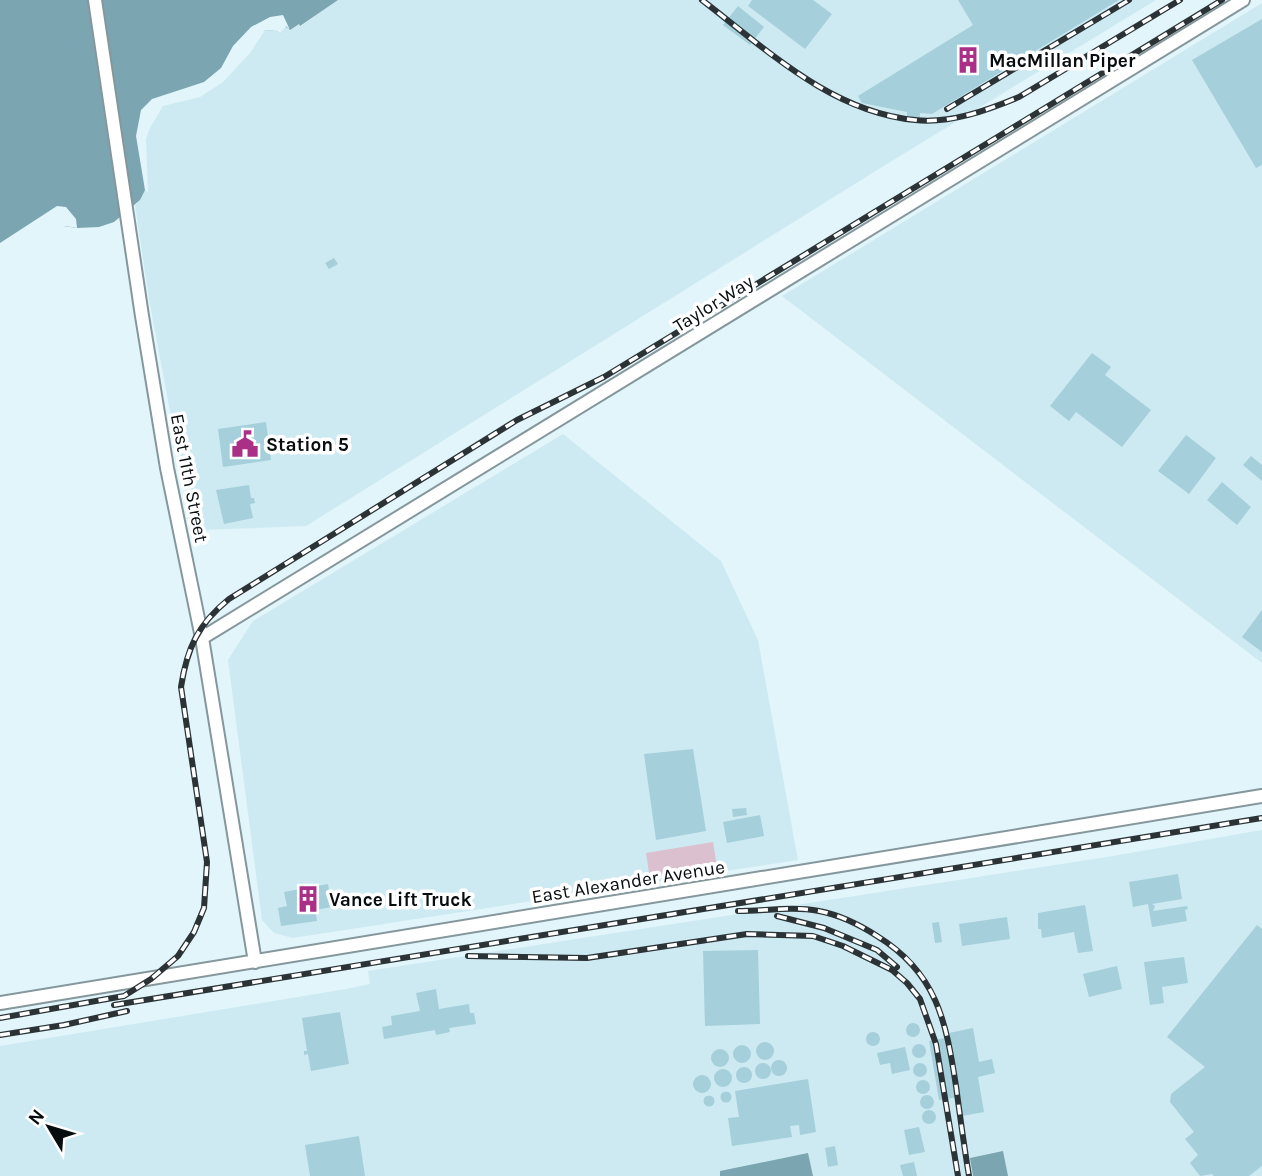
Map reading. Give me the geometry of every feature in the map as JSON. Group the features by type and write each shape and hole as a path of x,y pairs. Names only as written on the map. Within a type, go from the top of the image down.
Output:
{"street":[{"name":"East 11th Street","path":"95,0 167,468 202,638 255,962"},
{"name":"Taylor Way","path":"202,638 1243,0"},
{"name":"East Alexander Avenue","path":"0,1003 1262,796"}],"shaded area":[{"path":"0,0 338,0 300,26 299,24 290,30 285,26 280,34 277,31 265,30 220,80 166,102 147,126 143,145 145,190 140,200 114,222 99,227 57,225 0,263"},
{"path":"338,0 1156,0 882,167 306,526 201,530 174,433 135,205 140,200 143,145 147,126 166,102 220,80 265,30 286,26 290,30 299,24 301,26"},
{"path":"1262,3 1262,663 782,296"},
{"path":"563,434 721,561 758,640 798,860 293,938 274,933 262,920 228,660 253,621"},
{"path":"1262,830 1262,1176 0,1176 0,1046 346,989 370,984 368,971 1107,857"},
{"path":"713,842 717,867 650,879 646,853"},
{"path":"1003,1151 1008,1176 973,1176 970,1158"},
{"path":"808,1153 813,1176 720,1176 720,1171"}],"pier":[{"path":"283,15 290,30 286,26 280,34 277,31 265,30 250,53 223,82 200,97 163,106 146,139 148,192 145,190 136,136 141,110 152,99 204,82 221,68 233,46 251,27 270,17"},
{"path":"57,206 66,207 76,219 77,228 65,226 58,229 0,267 0,243"}],"building":[{"path":"752,0 813,0 832,14 805,49 748,6"},
{"name":"MacMillan Piper","path":"958,0 1119,0 932,114 920,113 920,117 907,117 907,112 862,103 858,96 973,25"},
{"path":"738,6 764,27 750,45 723,25"},
{"path":"1262,19 1262,165 1256,168 1192,60"},
{"path":"334,258 338,264 329,269 325,263"},
{"path":"1092,353 1111,367 1105,375 1151,410 1122,447 1076,412 1069,421 1050,406"},
{"name":"Station 5","path":"266,422 271,460 223,467 218,429"},
{"path":"1186,435 1216,458 1189,494 1158,471"},
{"path":"1251,456 1262,465 1262,481 1243,465"},
{"path":"1222,482 1251,507 1237,525 1207,500"},
{"path":"249,485 251,498 254,498 255,503 250,504 253,518 224,524 216,490"},
{"path":"1262,610 1262,652 1242,637"},
{"path":"693,749 706,831 656,840 644,754"},
{"path":"746,808 747,815 733,817 732,809"},
{"path":"760,815 764,836 727,843 723,822"},
{"path":"1178,874 1182,899 1152,904 1155,906 1153,911 1187,906 1187,921 1152,927 1148,904 1133,907 1129,882"},
{"name":"Vance Lift Truck","path":"328,884 332,907 315,910 317,921 281,926 278,908 287,906 284,892"},
{"path":"1085,905 1093,951 1078,953 1074,932 1042,938 1041,929 1038,929 1038,913"},
{"path":"1007,917 1010,939 962,946 959,924"},
{"path":"939,922 942,942 935,943 932,923"},
{"path":"1257,925 1262,929 1262,1166 1249,1176 1200,1176 1190,1163 1198,1155 1185,1139 1194,1132 1170,1102 1171,1094 1205,1067 1167,1037"},
{"path":"758,950 760,1024 705,1026 703,951"},
{"path":"1184,957 1188,983 1162,987 1164,1003 1150,1005 1144,962"},
{"path":"1117,966 1122,989 1089,997 1083,974"},
{"path":"436,989 439,1009 469,1004 476,1024 449,1028 450,1032 436,1035 435,1030 384,1039 382,1027 392,1025 391,1016 420,1011 416,993"},
{"path":"340,1012 349,1064 311,1071 308,1054 304,1055 304,1051 307,1051 302,1018"},
{"path":"913,1023 918,1025 918,1035 913,1037 908,1035 906,1030 908,1025"},
{"path":"973,1028 979,1062 992,1059 995,1073 978,1077 984,1112 962,1116 959,1097 939,1100 929,1041 950,1037 949,1033"},
{"path":"873,1032 878,1034 878,1044 873,1046 868,1044 866,1039 868,1034"},
{"path":"765,1042 771,1045 774,1051 771,1057 765,1060 759,1057 756,1051 759,1045"},
{"path":"919,1044 924,1046 924,1056 919,1058 914,1056 912,1051 914,1046"},
{"path":"742,1045 748,1048 751,1054 748,1060 742,1063 736,1060 733,1054 736,1048"},
{"path":"905,1047 910,1070 892,1074 890,1063 880,1065 877,1053"},
{"path":"720,1049 726,1052 729,1058 726,1064 720,1067 714,1064 711,1058 714,1052"},
{"path":"779,1060 787,1068 779,1076 771,1068"},
{"path":"763,1063 771,1071 763,1079 755,1071"},
{"path":"920,1063 925,1065 925,1075 920,1077 915,1075 913,1070 915,1065"},
{"path":"744,1067 752,1075 744,1083 736,1075"},
{"path":"723,1069 729,1072 732,1078 729,1084 723,1087 717,1084 714,1078 717,1072"},
{"path":"702,1075 708,1078 711,1084 708,1090 702,1093 696,1090 693,1084 696,1078"},
{"path":"808,1079 816,1132 800,1135 799,1125 790,1126 792,1137 732,1146 728,1118 739,1117 735,1091"},
{"path":"923,1080 928,1082 928,1092 923,1094 918,1092 916,1087 918,1082"},
{"path":"726,1091 732,1097 726,1103 720,1097"},
{"path":"709,1095 715,1101 709,1107 703,1101"},
{"path":"927,1095 932,1097 932,1107 927,1109 922,1107 920,1102 922,1097"},
{"path":"929,1110 934,1112 934,1122 929,1124 924,1122 922,1117 924,1112"},
{"path":"919,1127 925,1152 909,1155 904,1130"},
{"path":"359,1136 365,1176 310,1176 305,1145"},
{"path":"835,1146 838,1165 828,1167 825,1148"},
{"path":"914,1162 917,1176 903,1176 900,1165"}],"railway":[{"path":"702,0 775,57 828,91 855,105 884,115 928,121 968,115 1019,97 1180,0"},
{"path":"947,109 1129,0"},
{"path":"0,1018 124,996 151,979 178,956 194,932 204,908 207,862 181,687 187,660 196,638 218,608 517,420 604,377 1222,0"},
{"path":"114,1005 1262,818"},
{"path":"738,911 799,909 835,915 877,936 913,966 935,1001 948,1040 969,1176"},
{"path":"777,916 824,928 877,950 897,967"},
{"path":"468,956 587,958 747,934 813,936 843,946 892,970 920,999 936,1044 958,1176"},
{"path":"0,1035 127,1011"}],"place":[{"name":"MacMillan Piper","path":"968,60"},
{"name":"Station 5","path":"245,444"},
{"name":"Vance Lift Truck","path":"308,899"}]}
